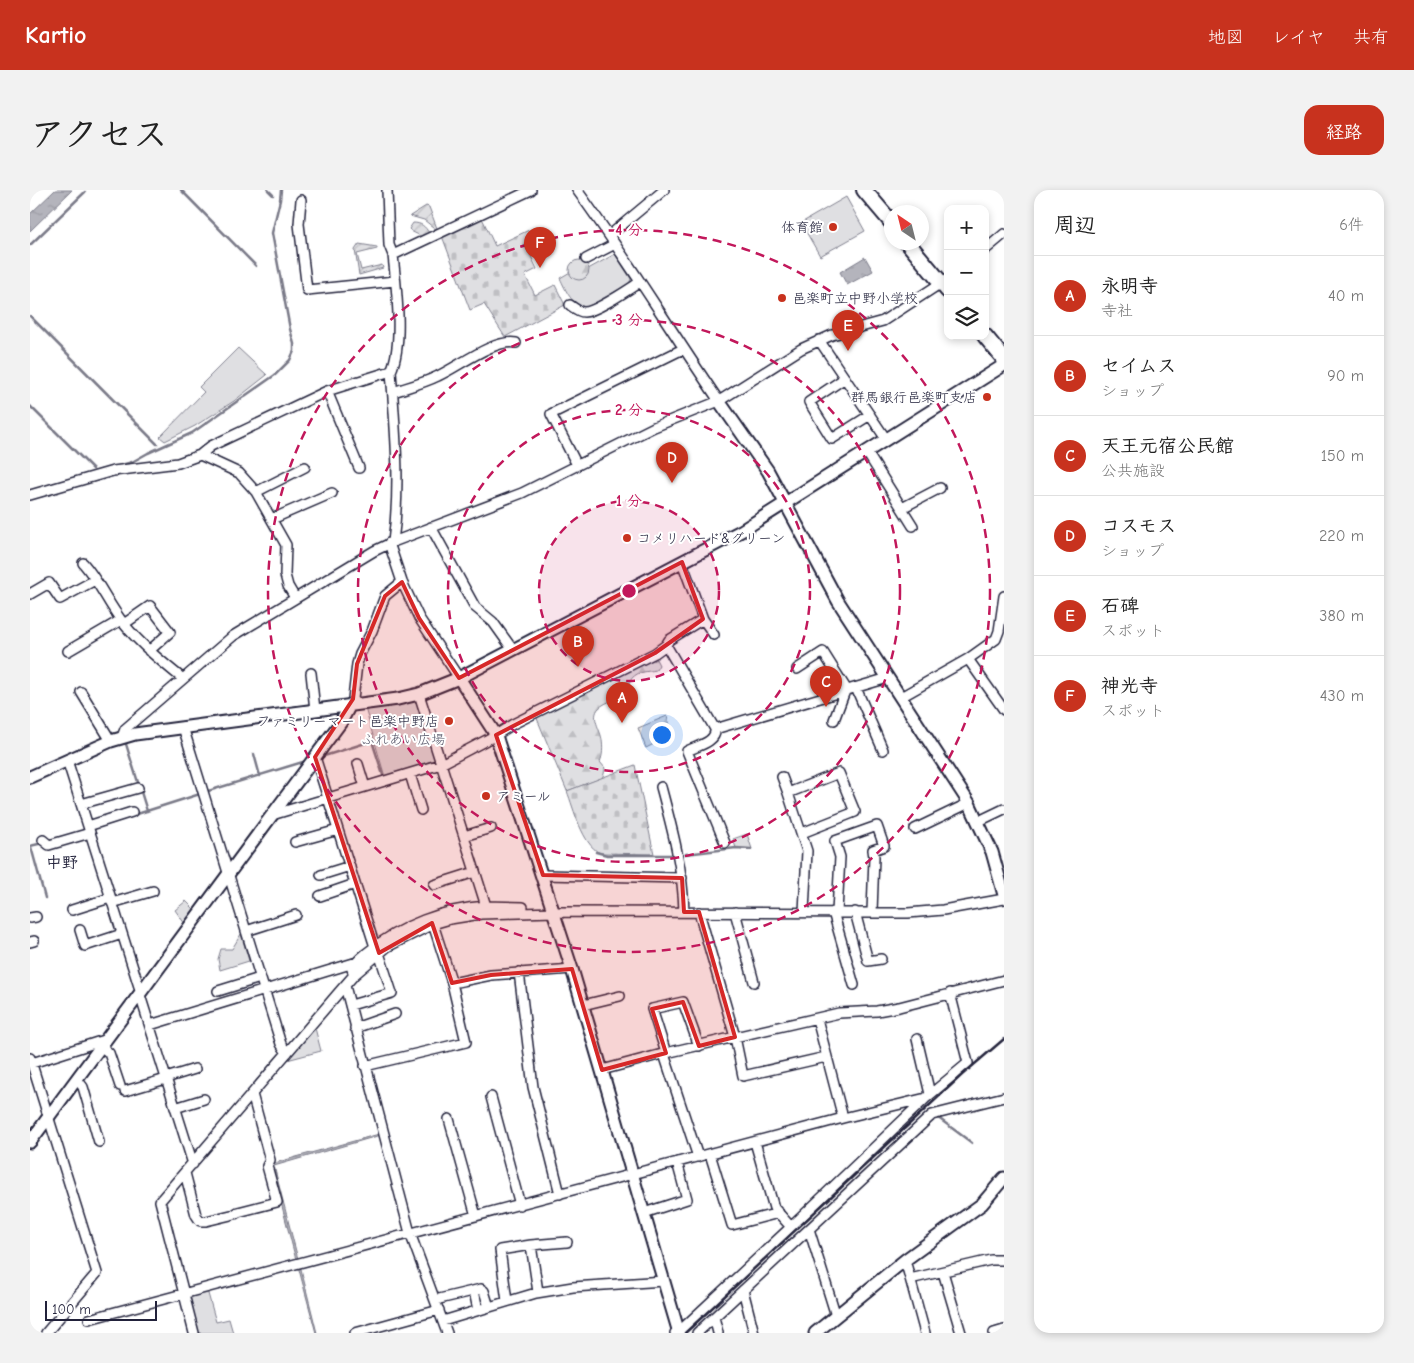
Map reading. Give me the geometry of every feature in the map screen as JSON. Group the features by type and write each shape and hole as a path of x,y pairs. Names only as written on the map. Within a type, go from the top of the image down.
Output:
{"main road":[{"path":"864,190 884,214"},
{"path":"914,250 944,284"},
{"path":"988,340 1004,359"}],"street":[{"path":"387,190 389,245 393,255 398,339 396,361 392,371 397,483 396,516 391,542 402,582 419,618 496,735 555,912 633,1174 677,1332 792,1227 928,1096 968,1063 950,993"},
{"path":"393,255 531,190"},
{"path":"576,190 610,235 683,349 768,471 838,601 969,803 992,852 1004,895"},
{"path":"610,235 664,190"},
{"path":"301,200 299,224 307,290 395,281"},
{"path":"989,247 1004,234"},
{"path":"586,259 616,244"},
{"path":"570,305 584,312 596,309 640,282"},
{"path":"117,740 125,729 232,636 391,542 522,493 654,427 719,401 801,349 819,340 883,321 944,286"},
{"path":"819,340 886,438"},
{"path":"393,392 437,377 485,350 507,341 516,343"},
{"path":"577,465 552,414 683,349"},
{"path":"30,777 117,740 183,727 398,699 420,694 458,678 741,532 886,438 1004,365"},
{"path":"30,495 113,471 178,463 200,455 211,446 327,391 392,371"},
{"path":"845,378 810,402 832,439 870,415"},
{"path":"327,391 359,468"},
{"path":"866,452 913,526"},
{"path":"200,455 239,473 256,492 286,546 285,575 288,586 295,598"},
{"path":"256,492 305,467"},
{"path":"902,508 940,488"},
{"path":"272,519 332,493"},
{"path":"431,527 475,607 493,622 513,650"},
{"path":"682,562 703,619 714,635"},
{"path":"83,563 122,622 149,651 183,679"},
{"path":"30,594 49,583 60,599 96,580"},
{"path":"30,1142 341,722 353,699 360,654 372,631 385,596 402,582"},
{"path":"901,697 968,660 996,639 1001,633 1004,596"},
{"path":"68,651 150,606 170,632 149,651"},
{"path":"272,815 442,764 513,724 655,654 669,640 703,619"},
{"path":"666,645 715,730 716,734 713,739 687,751 725,843"},
{"path":"797,669 823,652 843,684 845,691 834,720"},
{"path":"968,660 1004,710"},
{"path":"311,673 315,710"},
{"path":"715,730 888,678"},
{"path":"856,688 883,750"},
{"path":"81,692 117,740"},
{"path":"420,694 486,906"},
{"path":"183,727 281,1044 287,1053"},
{"path":"315,757 392,993 351,1005"},
{"path":"67,760 193,1164"},
{"path":"358,764 365,787"},
{"path":"788,793 839,773 855,812 802,833"},
{"path":"410,774 421,810"},
{"path":"782,777 807,851 804,912"},
{"path":"661,787 675,838 682,878 684,912"},
{"path":"81,804 138,788"},
{"path":"915,829 969,803"},
{"path":"979,821 1004,809"},
{"path":"43,840 50,845 132,812"},
{"path":"854,985 835,912 840,857 835,841 877,826 884,846 873,850 872,912"},
{"path":"464,836 491,828"},
{"path":"295,842 338,830"},
{"path":"321,875 350,866"},
{"path":"434,885 475,872"},
{"path":"543,875 682,878"},
{"path":"320,896 355,884"},
{"path":"72,910 153,891"},
{"path":"194,1333 160,1201 377,950 432,924 481,914 555,912 908,912 943,910 1004,899"},
{"path":"150,1025 357,962 377,950 402,930 431,917 460,909 486,906 523,906"},
{"path":"699,912 736,1037 743,1076 826,1057"},
{"path":"735,912 754,982"},
{"path":"855,912 868,961 881,959"},
{"path":"246,931 296,915"},
{"path":"365,1066 466,1042 452,983 432,924"},
{"path":"80,930 85,946 122,934"},
{"path":"354,975 352,969 357,962"},
{"path":"452,983 491,974 572,969"},
{"path":"519,972 533,1087 560,1194"},
{"path":"218,991 260,978"},
{"path":"602,1070 665,1053 838,1013 899,1008 1004,980"},
{"path":"345,986 410,1233 447,1333"},
{"path":"583,1005 620,996"},
{"path":"698,1157 652,1009 683,1002 699,1046"},
{"path":"355,1028 396,1014"},
{"path":"817,1019 844,1118"},
{"path":"917,1039 928,1096"},
{"path":"46,1333 97,1273 31,1061 105,1043"},
{"path":"105,1043 122,1089 195,1069"},
{"path":"77,1079 83,1088 99,1142"},
{"path":"185,1173 196,1215 200,1221 235,1214 277,1202 267,1166 270,1160 252,1094"},
{"path":"89,1318 928,1096"},
{"path":"491,1097 520,1205"},
{"path":"696,1333 932,1115 1004,1097"},
{"path":"175,1108 204,1100"},
{"path":"449,1119 476,1216"},
{"path":"755,1142 774,1208 792,1227"},
{"path":"710,1154 732,1225 779,1213"},
{"path":"644,1213 687,1199 677,1162"},
{"path":"815,1333 905,1260 982,1204 1004,1178"},
{"path":"809,1229 836,1316"},
{"path":"507,1301 500,1250 567,1242"},
{"path":"531,1245 538,1292"},
{"path":"905,1260 925,1333"},
{"path":"910,1279 991,1260 1004,1260"},
{"path":"943,1272 961,1333"},
{"path":"443,1321 538,1292 573,1287 664,1281"},
{"path":"435,1300 481,1290 484,1291 490,1307"},
{"path":"743,1290 754,1333"},
{"path":"474,1291 478,1310"},
{"path":"355,1333 439,1310"},
{"path":"714,1317 718,1333"},
{"path":"994,1333 1004,1330"}],"highlighted area":[{"path":"682,562 703,619 655,653 496,735 543,875 682,878 684,912 699,912 735,1037 699,1046 683,1002 652,1009 666,1053 602,1070 572,969 491,975 452,983 432,923 379,953 315,757 353,699 357,664 385,596 402,582 419,618 459,678"}],"green space":[{"name":"体育館","path":"846,197 865,231 820,256 801,223"},
{"path":"426,206 429,207 438,231 424,220 410,216"},
{"path":"482,218 495,246 529,230 537,245 528,250 537,269 525,275 535,295 555,285 565,305 505,337 484,304 470,310 442,236"},
{"path":"413,223 421,224 429,233 428,237 423,239 411,231 409,229"},
{"path":"359,244 377,247 377,249 357,254 361,270 382,265 383,268 359,275 355,250"},
{"path":"615,254 631,279 629,284 587,307 573,301 560,278 577,268 581,273"},
{"path":"575,260 583,260 589,266 589,274 583,280 575,280 569,274 569,266"},
{"path":"238,348 267,375 234,401 195,426 165,441 160,437 204,392 199,387"},
{"path":"655,657 659,665 656,670 634,676 625,693 599,708 597,712 596,719 603,746 600,762 605,768 602,778 567,791 536,716"},
{"name":"ふれあい広場","path":"419,698 438,759 385,777 365,708"},
{"path":"667,716 671,728 668,737 646,748 638,728"},
{"path":"635,765 654,854 600,853 588,842 583,834 567,791"},
{"path":"747,834 752,849 736,848 733,839"},
{"path":"186,901 196,911 185,924 175,910"},
{"path":"241,934 249,961 220,970 218,959 221,949 232,949"},
{"path":"315,1028 321,1051 287,1060"},
{"path":"207,1290 216,1322 229,1319 233,1333 198,1333 188,1295"}],"water":[{"path":"55,190 72,190 30,231 30,214"},
{"path":"865,257 873,271 847,285 840,272"},
{"path":"344,994 381,1135 274,1166 298,1259 296,1260 271,1164 379,1134 342,995"},
{"path":"300,1265 317,1333 298,1266"}],"waterway":[{"path":"181,190 256,266"},
{"path":"268,190 273,195"},
{"path":"118,466 132,462 192,433 275,375 290,360 294,351 294,344 272,233 281,190"},
{"path":"30,245 85,192"},
{"path":"30,316 157,444"},
{"path":"30,406 93,469"},
{"path":"321,757 372,741 385,778"},
{"path":"126,744 147,811"},
{"path":"254,754 260,776"},
{"path":"421,765 437,760"},
{"path":"205,792 306,761"},
{"path":"134,815 200,794"},
{"path":"30,846 43,843"},
{"path":"31,847 45,898"},
{"path":"686,854 736,848 751,849"},
{"path":"596,852 607,855 676,855"},
{"path":"937,1117 972,1143"}],"railway":[{"path":"685,1333 962,1075 1004,1039"}],"place":[{"name":"体育館","path":"833,227"},
{"name":"神光寺","path":"540,268"},
{"name":"邑楽町立中野小学校","path":"782,298"},
{"name":"石碑","path":"848,351"},
{"name":"群馬銀行邑楽町支店","path":"987,397"},
{"name":"コスモス","path":"672,483"},
{"name":"コメリハード&グリーン","path":"627,538"},
{"name":"セイムス","path":"578,667"},
{"name":"天王元宿公民館","path":"826,707"},
{"name":"ファミリーマート邑楽中野店","path":"449,721"},
{"name":"永明寺","path":"622,723"},
{"name":"アミール","path":"486,796"}],"district":[{"name":"中野","path":"62,862"}]}
